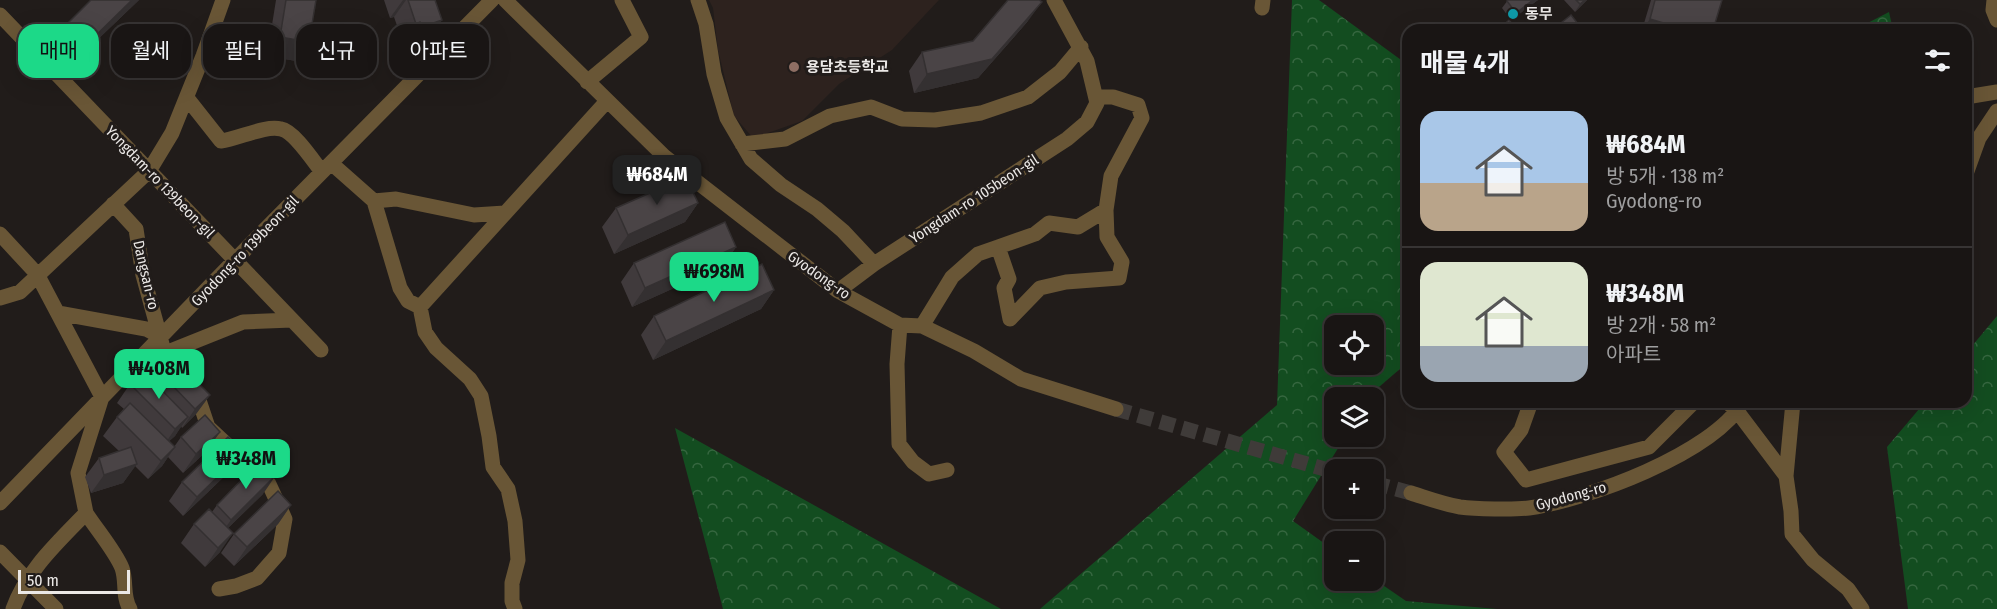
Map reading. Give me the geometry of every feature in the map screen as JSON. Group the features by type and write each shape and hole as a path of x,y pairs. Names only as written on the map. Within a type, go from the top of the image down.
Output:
{"street":[{"path":"0,298 20,292 149,171 172,133 223,0"},
{"name":"Gyodong-ro 139beon-gil","path":"0,503 492,0"},
{"name":"Gyodong-ro","path":"505,0 664,157 838,291 900,325 922,326 974,351 1021,379 1116,409"},
{"path":"587,82 640,37 622,0"},
{"path":"698,0 706,24 714,74 727,118 751,159 781,185 818,209 843,231 873,264"},
{"path":"998,247 1009,279 1004,288 1010,319 1040,288 1066,282 1119,278 1122,262 1107,237 1106,210 1111,176 1142,118 1138,105 1113,97 1096,97 1088,61 1054,0"},
{"path":"1994,0 1993,10 1997,20"},
{"name":"Yongdam-ro 139beon-gil","path":"0,15 321,350"},
{"path":"742,144 785,139 830,116 871,107 902,118 912,119 934,120 981,113 1028,97 1060,72 1081,47"},
{"path":"1972,96 1997,92"},
{"name":"Yongdam-ro 105beon-gil","path":"838,291 873,264 1067,139 1088,122 1097,103 1096,97"},
{"path":"187,98 221,141 263,130 281,129 291,134 327,168 374,201 400,288 408,301 420,307"},
{"path":"420,307 607,101"},
{"path":"1972,157 1979,138 1997,111"},
{"path":"374,201 396,199 474,215 505,213"},
{"name":"Dangsan-ro","path":"113,204 136,229 143,275 161,336"},
{"path":"922,326 952,278 978,254 1035,234 1049,223 1078,227 1106,210"},
{"path":"0,234 37,274 102,398 78,473 86,513 103,540 114,552 123,571 125,602 130,609"},
{"path":"420,307 425,332 436,348 470,379 481,396 493,467 508,489 515,521 518,560 512,583 515,609"},
{"name":"Dangsan-ro","path":"58,313 146,328 161,336"},
{"path":"161,336 164,361 243,322 292,320"},
{"path":"900,325 897,364 899,444 913,462 929,474 947,470"},
{"path":"175,381 199,400 208,427 269,484 285,519 279,553 258,578 219,590"},
{"path":"1530,408 1521,430 1504,452 1526,480 1649,447 1687,408"},
{"name":"Gyodong-ro","path":"1411,493 1460,507 1528,508 1600,491 1676,457 1715,433 1734,408"},
{"path":"1738,408 1786,476"},
{"path":"1792,408 1786,476 1792,534 1814,560 1848,589 1862,609"},
{"path":"14,609 27,580 86,513"},
{"path":"0,552 56,609"}],"shaded area":[{"name":"용담초등학교","path":"709,0 939,0 892,50 839,84 802,121 753,138 734,116 718,50 713,8"}],"green space":[{"path":"1292,0 1319,0 1402,61 1402,367 1379,387 1324,387 1324,447 1339,447 1331,459 1324,459 1324,471 1293,521 1324,543 1324,591 1384,591 1384,586 1406,601 1497,609 1040,609 1277,405"},
{"path":"1889,12 1892,24 1866,24"},
{"path":"1997,316 1997,609 1908,609 1887,447 1920,408 1972,408 1972,346"},
{"path":"675,428 1001,609 723,609"}],"building":[{"path":"91,0 132,0 99,32 99,24 67,24"},
{"path":"286,0 316,0 312,24 296,24 296,40 284,38 284,24 282,24"},
{"path":"408,0 435,0 442,20 431,24 421,24 420,22 416,24"},
{"path":"1008,0 1039,0 1042,2 992,59 927,74 922,52 973,41"},
{"path":"1508,0 1533,0 1516,13"},
{"path":"1655,0 1722,0 1715,24 1667,24 1650,19"},
{"path":"1571,15 1578,24 1560,24"},
{"path":"686,177 698,203 628,235 616,208"},
{"path":"725,222 736,247 645,288 634,263"},
{"path":"762,264 774,290 666,341 654,316"},
{"path":"165,350 210,395 195,409 151,363"},
{"path":"143,371 188,417 175,429 130,384"},
{"path":"130,403 175,447 161,461 117,417"},
{"path":"205,415 220,432 196,454 181,437"},
{"path":"228,437 243,452 197,497 182,482"},
{"path":"131,447 137,464 104,475 99,458"},
{"path":"261,460 276,475 231,520 217,505"},
{"path":"278,491 291,505 247,547 234,534"},
{"path":"209,509 233,533 218,548 194,524"}],"tunnel":[{"path":"1116,409 1324,469"},
{"path":"1384,486 1411,493"}],"place":[{"name":"동무","path":"1513,14"},
{"name":"용담초등학교","path":"794,67"}]}
